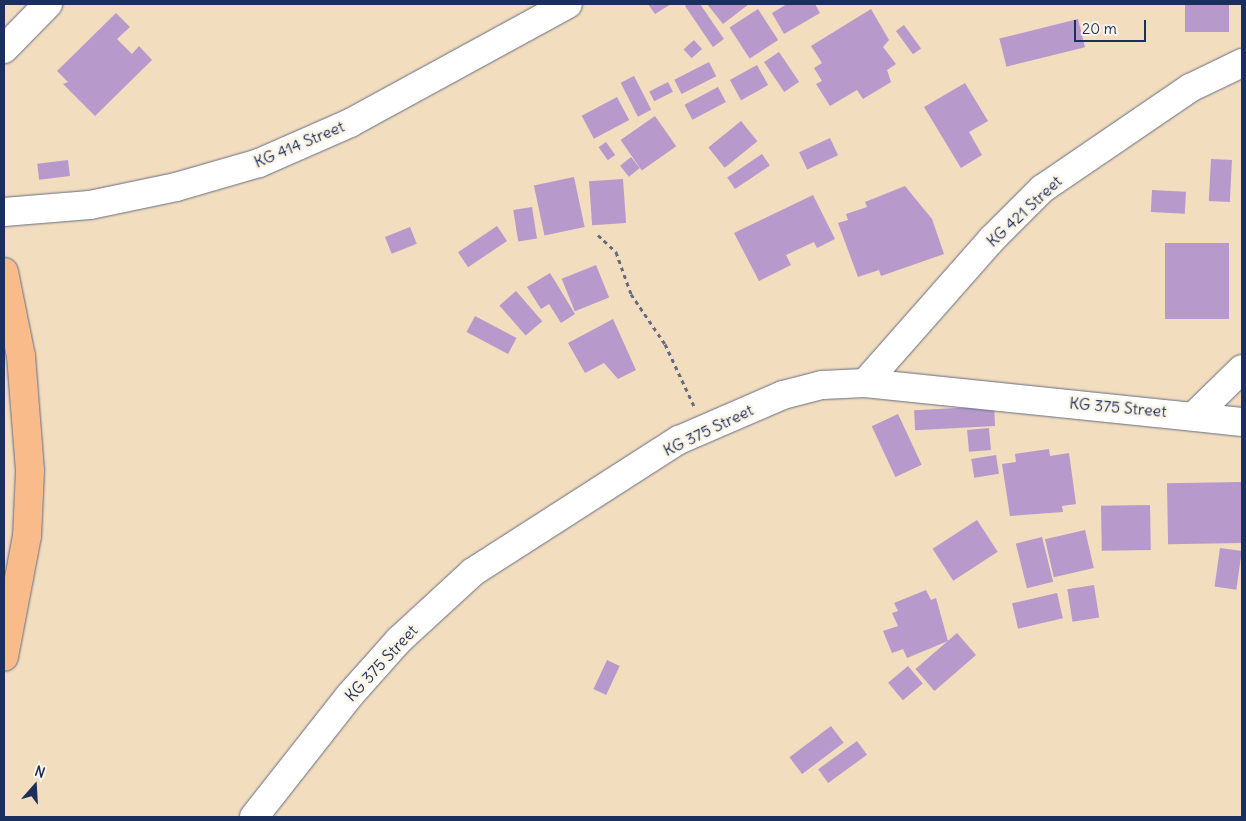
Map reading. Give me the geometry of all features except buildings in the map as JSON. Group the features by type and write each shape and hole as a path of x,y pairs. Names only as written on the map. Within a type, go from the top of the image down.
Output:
{"main road":[{"path":"4,272 21,356 30,471 27,536 4,655"}],"street":[{"path":"4,49 48,4"},
{"name":"KG 414 Street","path":"4,212 90,205 176,187 259,163 350,123 568,4"},
{"name":"KG 421 Street","path":"865,383 992,238 1042,189 1190,88 1242,63"},
{"path":"1196,414 1242,369"},
{"name":"KG 375 Street","path":"254,817 350,695 399,640 473,572 679,440 783,396 822,385 865,383 1196,414 1242,422"}],"path":[{"path":"598,235 616,252 631,294 665,344 705,429"}]}
